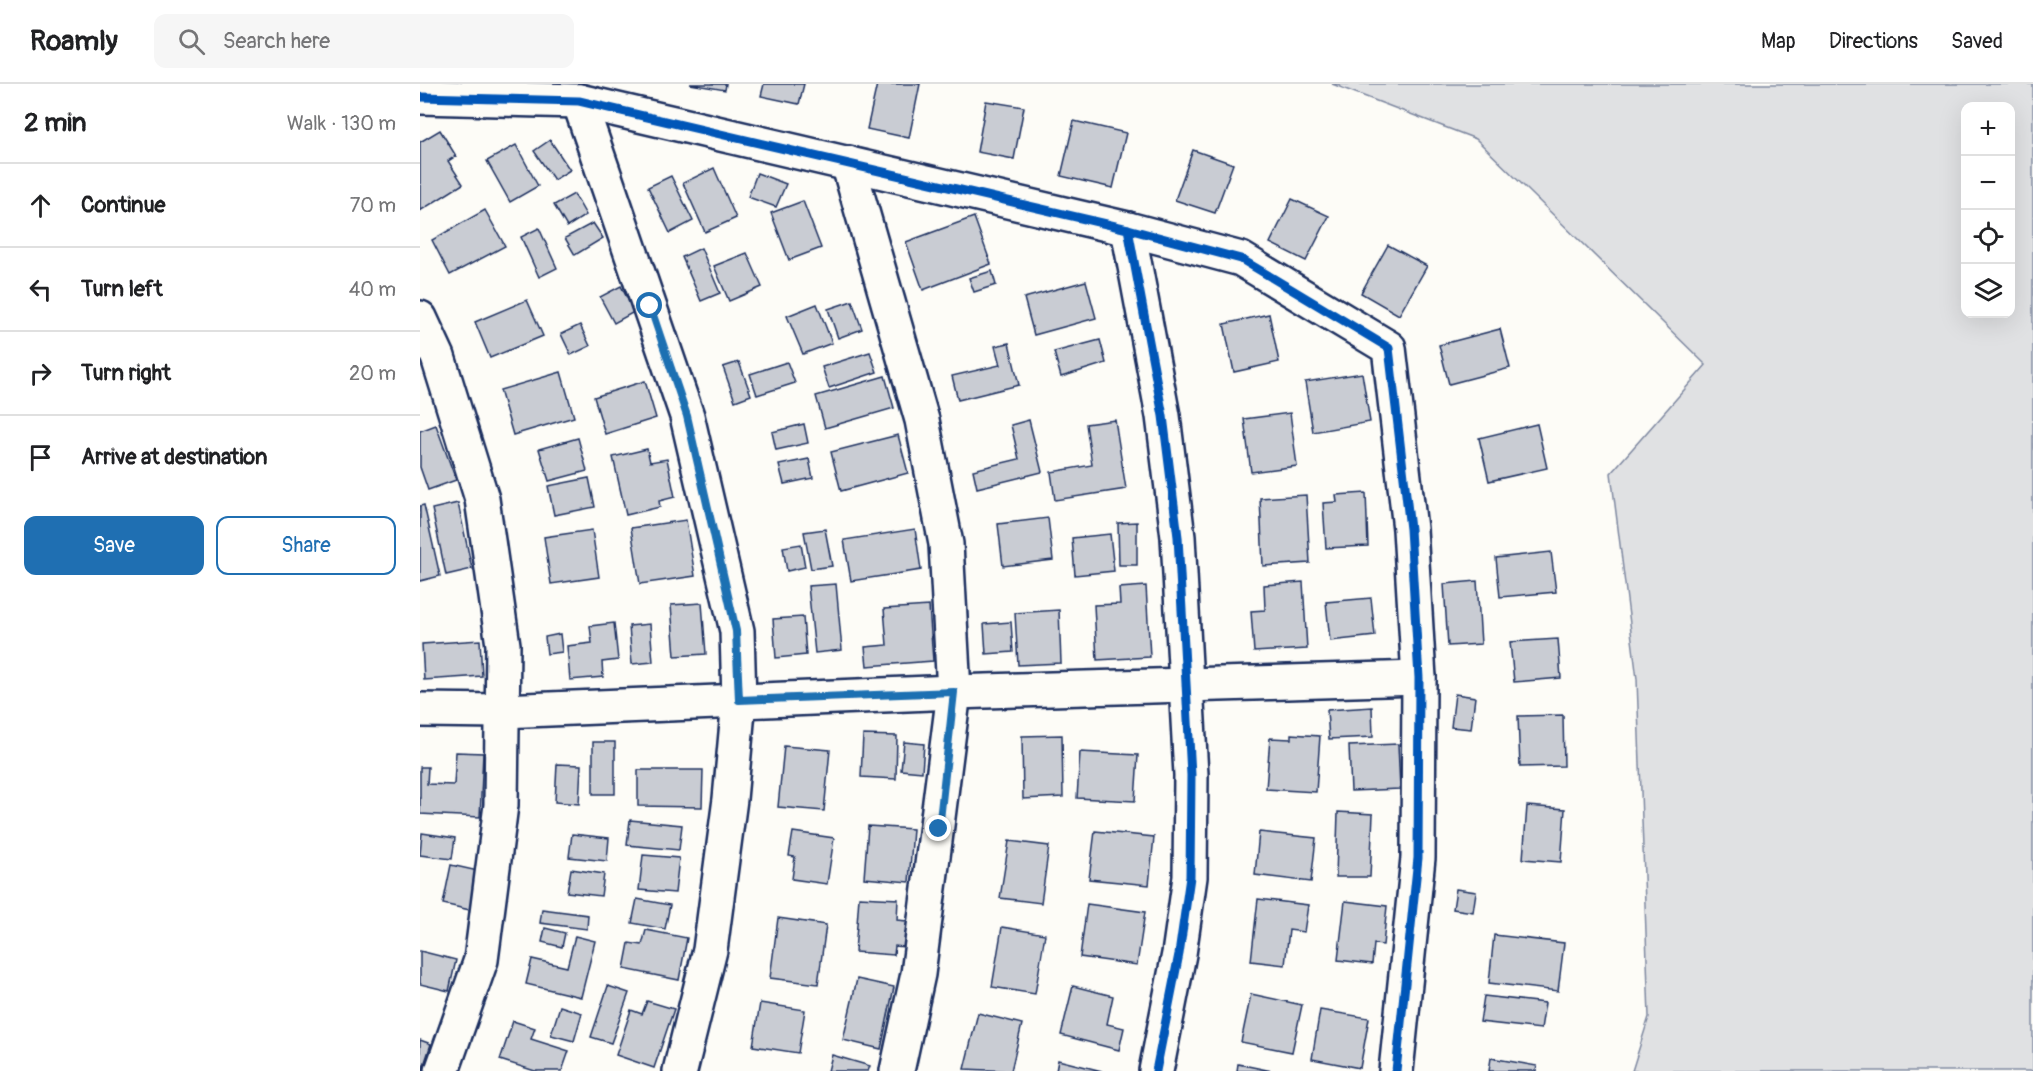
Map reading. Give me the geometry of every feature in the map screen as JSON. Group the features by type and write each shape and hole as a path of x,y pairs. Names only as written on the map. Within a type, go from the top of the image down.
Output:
{"street":[{"path":"420,97 579,101 1128,229 1241,259 1389,348 1410,529 1419,678 1418,858 1396,1071"},
{"path":"579,101 687,416 736,631 739,700 730,799 710,950 680,1071"},
{"path":"848,163 922,420 946,544 954,692 918,974 897,1071"},
{"path":"1128,229 1163,416 1178,537 1191,775 1190,877 1179,954 1156,1071"},
{"path":"420,318 438,357 482,499 503,645 501,805 481,960 442,1071"},
{"path":"420,710 502,711 954,692 1419,678"}],"shaded area":[{"path":"1332,84 2033,84 2033,1071 1632,1071 1649,1017 1637,679 1611,473 1706,365 1476,139"}],"building":[{"path":"690,84 726,84 725,90"},
{"path":"764,84 804,84 799,104 761,96"},
{"path":"877,84 920,84 909,138 867,129"},
{"path":"986,101 1024,107 1014,159 977,152"},
{"path":"1074,121 1126,133 1113,188 1061,176"},
{"path":"440,130 456,156 448,161 463,184 420,211 420,142"},
{"path":"550,140 570,170 554,180 534,151"},
{"path":"516,145 538,186 510,202 487,161"},
{"path":"1193,150 1233,164 1215,213 1175,200"},
{"path":"714,168 736,218 705,232 683,183"},
{"path":"757,173 786,184 776,207 748,197"},
{"path":"671,176 693,221 670,233 648,187"},
{"path":"574,194 586,215 567,227 554,205"},
{"path":"1292,199 1329,216 1306,261 1270,243"},
{"path":"803,201 821,248 789,260 771,213"},
{"path":"485,210 505,246 450,275 432,240"},
{"path":"974,217 991,264 923,290 906,242"},
{"path":"593,223 603,238 575,255 565,238"},
{"path":"539,228 557,268 539,277 521,237"},
{"path":"1388,245 1427,266 1399,315 1361,293"},
{"path":"701,248 720,293 701,301 682,257"},
{"path":"747,253 762,287 729,301 714,266"},
{"path":"992,271 996,285 974,292 969,278"},
{"path":"1086,281 1096,318 1034,335 1024,298"},
{"path":"621,286 634,312 614,323 600,297"},
{"path":"527,300 543,336 490,358 475,322"},
{"path":"852,301 862,329 838,338 828,309"},
{"path":"817,304 832,343 803,354 787,316"},
{"path":"1269,314 1279,362 1234,372 1224,324"},
{"path":"580,325 590,346 571,355 561,334"},
{"path":"1500,329 1510,368 1449,384 1439,345"},
{"path":"1100,340 1106,363 1061,377 1054,352"},
{"path":"1009,343 1019,385 958,400 952,376 1000,365 995,346"},
{"path":"870,352 877,372 829,388 822,367"},
{"path":"739,362 751,395 735,401 723,367"},
{"path":"787,362 795,383 757,395 750,374"},
{"path":"561,372 574,417 513,435 500,390"},
{"path":"1362,373 1370,422 1313,432 1305,382"},
{"path":"885,376 894,408 825,428 816,396"},
{"path":"645,381 656,418 605,434 594,397"},
{"path":"1290,413 1297,466 1251,472 1244,419"},
{"path":"1029,420 1042,472 977,488 973,470 1019,459 1011,425"},
{"path":"1115,420 1126,489 1055,500 1051,472 1092,465 1086,424"},
{"path":"804,424 808,443 776,450 772,432"},
{"path":"1537,424 1547,468 1489,481 1479,438"},
{"path":"436,425 456,480 428,490 420,467 420,431"},
{"path":"898,435 908,473 841,491 831,452"},
{"path":"578,438 587,471 549,481 539,449"},
{"path":"647,449 650,462 667,459 675,497 659,501 660,507 626,515 613,457"},
{"path":"809,459 813,478 784,484 779,465"},
{"path":"589,478 595,507 554,515 548,486"},
{"path":"1366,493 1368,546 1326,548 1323,503 1337,502 1336,495"},
{"path":"1306,495 1310,563 1263,566 1260,498"},
{"path":"458,503 472,569 446,575 432,509"},
{"path":"424,505 440,576 420,581 420,506"},
{"path":"1048,518 1053,560 1003,566 998,524"},
{"path":"686,520 695,576 640,584 631,528"},
{"path":"1137,522 1137,565 1119,565 1118,523"},
{"path":"825,529 832,566 811,569 804,532"},
{"path":"915,529 921,570 851,581 844,540"},
{"path":"592,530 599,577 551,584 544,537"},
{"path":"1110,534 1114,571 1075,575 1072,538"},
{"path":"801,544 805,567 787,571 783,547"},
{"path":"1551,552 1556,592 1500,597 1496,558"},
{"path":"1477,581 1481,644 1448,646 1444,584"},
{"path":"1303,582 1307,649 1254,652 1251,611 1265,610 1264,585"},
{"path":"836,584 842,650 815,653 808,586"},
{"path":"1146,586 1150,657 1097,660 1094,605 1120,604 1119,588"},
{"path":"1371,598 1375,636 1330,641 1326,602"},
{"path":"702,603 706,654 675,656 671,605"},
{"path":"929,606 933,661 867,666 865,647 887,645 884,609"},
{"path":"1059,610 1061,663 1018,665 1015,613"},
{"path":"803,617 806,655 776,658 773,619"},
{"path":"1011,622 1013,652 986,654 984,624"},
{"path":"614,623 618,660 602,662 603,677 570,680 567,646 592,643 590,626"},
{"path":"650,624 653,662 632,664 629,626"},
{"path":"560,634 562,652 547,654 545,637"},
{"path":"1558,639 1561,678 1514,682 1510,642"},
{"path":"480,640 482,676 424,680 422,644"},
{"path":"1455,694 1475,697 1471,729 1451,727"},
{"path":"1372,707 1373,737 1329,739 1327,710"},
{"path":"1563,715 1564,766 1520,767 1518,716"},
{"path":"1291,734 1320,736 1316,792 1266,789 1270,738 1291,739"},
{"path":"863,735 897,736 896,779 861,777"},
{"path":"1062,735 1063,797 1023,799 1022,736"},
{"path":"593,742 615,742 615,794 593,794"},
{"path":"904,742 924,744 922,772 901,770"},
{"path":"1398,744 1400,789 1351,791 1349,746"},
{"path":"784,746 830,750 824,811 778,807"},
{"path":"456,752 483,753 480,817 420,814 420,767 428,767 427,784 454,785"},
{"path":"1080,752 1138,755 1135,801 1077,798"},
{"path":"557,764 581,765 579,804 555,802"},
{"path":"638,770 703,770 702,807 638,806"},
{"path":"1527,806 1565,809 1561,862 1523,859"},
{"path":"1338,812 1373,814 1370,877 1336,877"},
{"path":"630,820 682,825 679,850 627,845"},
{"path":"868,826 913,829 909,882 864,878"},
{"path":"1095,831 1154,837 1149,885 1089,879"},
{"path":"793,832 834,838 827,884 792,879 795,857 789,856"},
{"path":"1259,832 1316,838 1311,882 1255,875"},
{"path":"422,833 455,838 452,859 420,855"},
{"path":"572,834 609,838 607,861 569,857"},
{"path":"1009,841 1049,846 1041,903 1000,898"},
{"path":"643,855 679,858 675,893 639,890"},
{"path":"451,865 478,871 470,910 443,904"},
{"path":"571,869 604,874 601,896 567,892"},
{"path":"1456,889 1476,892 1473,912 1453,909"},
{"path":"859,897 898,899 897,920 907,921 904,947 895,946 894,955 855,952"},
{"path":"637,899 670,905 665,929 632,923"},
{"path":"1258,899 1308,905 1304,932 1289,930 1285,965 1251,961"},
{"path":"1345,901 1387,906 1383,945 1374,944 1372,964 1338,960"},
{"path":"1087,904 1145,912 1137,965 1080,957"},
{"path":"542,909 588,915 587,929 540,923"},
{"path":"778,918 826,925 818,984 770,978"},
{"path":"1002,927 1045,934 1035,994 992,987"},
{"path":"545,928 565,933 562,947 542,942"},
{"path":"646,930 687,938 679,980 624,969 629,943 642,945"},
{"path":"1494,935 1564,943 1558,991 1489,983"},
{"path":"575,936 595,941 581,997 526,984 532,959 567,967"},
{"path":"420,951 456,960 449,991 420,984"},
{"path":"857,979 894,987 881,1049 843,1040"},
{"path":"608,986 629,993 611,1043 591,1037"},
{"path":"1073,986 1113,996 1107,1024 1124,1028 1119,1050 1061,1035"},
{"path":"1251,994 1302,1005 1292,1052 1241,1042"},
{"path":"1484,996 1545,1003 1541,1029 1480,1022"},
{"path":"647,1001 674,1009 654,1068 616,1055 631,1010 642,1014"},
{"path":"760,1003 805,1010 798,1053 753,1046"},
{"path":"560,1006 582,1013 574,1041 551,1035"},
{"path":"1320,1010 1369,1018 1360,1068 1312,1059"},
{"path":"978,1013 1022,1024 1011,1071 964,1069"},
{"path":"513,1021 535,1028 531,1039 569,1051 562,1071 535,1071 500,1060"},
{"path":"420,1040 431,1044 422,1071 420,1071"},
{"path":"832,1055 870,1066 868,1071 828,1071"},
{"path":"1491,1058 1537,1066 1536,1071 1489,1071"},
{"path":"1058,1060 1102,1071 1056,1071"},
{"path":"1238,1064 1272,1071 1237,1071"}],"cycle path":[{"path":"420,97 579,101 1128,229 1163,416 1178,537 1191,775 1190,877 1179,954 1156,1071"},
{"path":"1128,229 1241,259 1389,348 1410,529 1419,678 1418,858 1396,1071"}],"route":[{"path":"650,306 687,416 704,489 736,631 739,700 954,692 939,829"}]}
